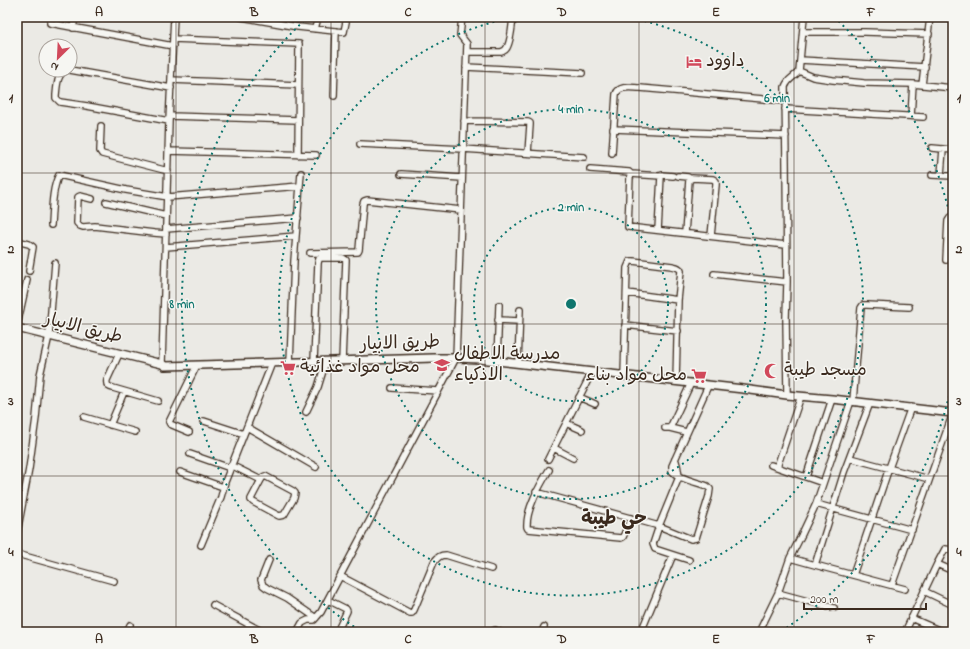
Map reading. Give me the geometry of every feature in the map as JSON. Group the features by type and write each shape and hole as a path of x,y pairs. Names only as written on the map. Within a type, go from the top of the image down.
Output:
{"main road":[{"name":"طريق الابيار","path":"17,327 165,366 456,358 518,363 787,395 953,412"}],"street":[{"path":"73,28 75,17"},
{"path":"162,364 166,216 168,197 169,118 174,17"},
{"path":"241,17 315,29 344,32 347,17"},
{"path":"315,29 318,17"},
{"path":"297,632 302,623 308,620 314,620 316,618 328,600 456,358 467,52 467,44 460,35 462,17"},
{"path":"467,52 501,52 507,49 510,41 513,17"},
{"path":"787,395 785,87 787,82 799,71 804,17"},
{"path":"922,85 930,17"},
{"path":"50,23 172,46"},
{"path":"334,96 336,31"},
{"path":"803,32 928,34"},
{"path":"173,39 299,44 298,155"},
{"path":"800,60 925,67"},
{"path":"466,67 582,73"},
{"path":"78,71 171,88"},
{"path":"799,71 813,77 833,80 864,83 913,84 953,88"},
{"path":"60,78 56,98 60,102 169,118 298,120"},
{"path":"171,80 298,85"},
{"path":"910,116 913,84"},
{"path":"612,153 616,94 621,88 640,88 785,101"},
{"path":"785,109 923,117"},
{"path":"464,121 528,122 530,124 528,153"},
{"path":"101,126 100,151 102,154 168,171"},
{"path":"613,129 786,136"},
{"path":"360,144 584,157"},
{"path":"932,148 953,150"},
{"path":"941,175 943,149"},
{"path":"169,151 316,155"},
{"path":"590,169 629,172 631,174 688,177 691,179 712,179 716,181 711,236"},
{"path":"290,362 296,236 301,173"},
{"path":"401,174 462,178"},
{"path":"631,174 628,227 786,245"},
{"path":"932,174 953,176"},
{"path":"51,225 53,197 60,175 126,190 168,197 300,186"},
{"path":"658,230 660,176"},
{"path":"685,233 689,180 691,179"},
{"path":"92,199 80,196 78,197 77,225 83,227 95,226 147,233 298,218"},
{"path":"310,253 358,252 363,204 364,201 367,200 461,210"},
{"path":"106,202 166,216"},
{"path":"946,260 948,221 950,218 953,218"},
{"path":"166,247 296,236"},
{"path":"17,241 30,244 33,247 29,271"},
{"path":"314,361 318,259 321,258 343,258 346,260 342,360"},
{"path":"624,376 625,325 628,268 630,262 672,266 678,267 681,272 678,300 676,382"},
{"path":"17,533 29,469 40,375 49,336 56,263"},
{"path":"714,274 787,282"},
{"path":"17,327 27,280"},
{"path":"627,293 678,300"},
{"path":"497,361 499,305"},
{"path":"759,632 778,593 790,558 816,504 852,401 861,308 863,305 909,307"},
{"path":"518,363 520,310"},
{"path":"498,320 519,320"},
{"path":"625,325 678,331"},
{"path":"119,354 110,371 106,384 109,387 124,392 158,401"},
{"path":"306,412 318,387 326,361"},
{"path":"201,545 272,363"},
{"path":"189,432 170,424 169,422 196,365"},
{"path":"548,460 592,372"},
{"path":"686,432 668,428 691,383"},
{"path":"536,492 659,526 691,539 696,538 710,488 679,477 672,471 672,466 708,386"},
{"path":"392,388 438,391"},
{"path":"110,425 124,392"},
{"path":"777,467 801,396"},
{"path":"579,397 595,404"},
{"path":"806,477 832,399"},
{"path":"815,565 844,472 870,403"},
{"path":"853,575 911,407"},
{"path":"892,585 953,412"},
{"path":"84,417 135,432"},
{"path":"204,421 244,434"},
{"path":"566,422 582,430"},
{"path":"247,427 316,467"},
{"path":"554,448 573,458"},
{"path":"190,454 231,466 261,480"},
{"path":"850,458 929,479"},
{"path":"771,465 823,483"},
{"path":"549,470 536,492 527,524 527,527 530,529 621,538 623,537 631,518"},
{"path":"180,472 223,487"},
{"path":"262,477 268,477 295,493 294,498 284,515 278,516 252,501 251,498 261,480 262,477"},
{"path":"679,477 653,544 655,548 689,560"},
{"path":"816,504 912,530"},
{"path":"905,632 945,549 953,550"},
{"path":"17,554 114,581"},
{"path":"340,576 412,613 434,562 441,555 446,555 491,569"},
{"path":"641,632 673,555"},
{"path":"790,558 905,589"},
{"path":"269,560 261,580 263,585 287,598 316,618"},
{"path":"937,564 953,572"},
{"path":"924,591 953,605"},
{"path":"778,593 834,608"},
{"path":"328,600 346,609 347,611 337,632"},
{"path":"213,605 263,632"},
{"path":"912,618 942,632"},
{"path":"127,632 130,625"},
{"path":"491,632 495,630 500,632"}],"place":[{"name":"داوود","path":"694,62"},
{"name":"مدرسة الاطفال الاذكياء","path":"442,365"},
{"name":"محل مواد غذائية","path":"288,368"},
{"name":"مسجد طيبة","path":"772,371"},
{"name":"محل مواد بناء","path":"699,376"}],"district":[{"name":"حي طيبة","path":"614,519"}]}
